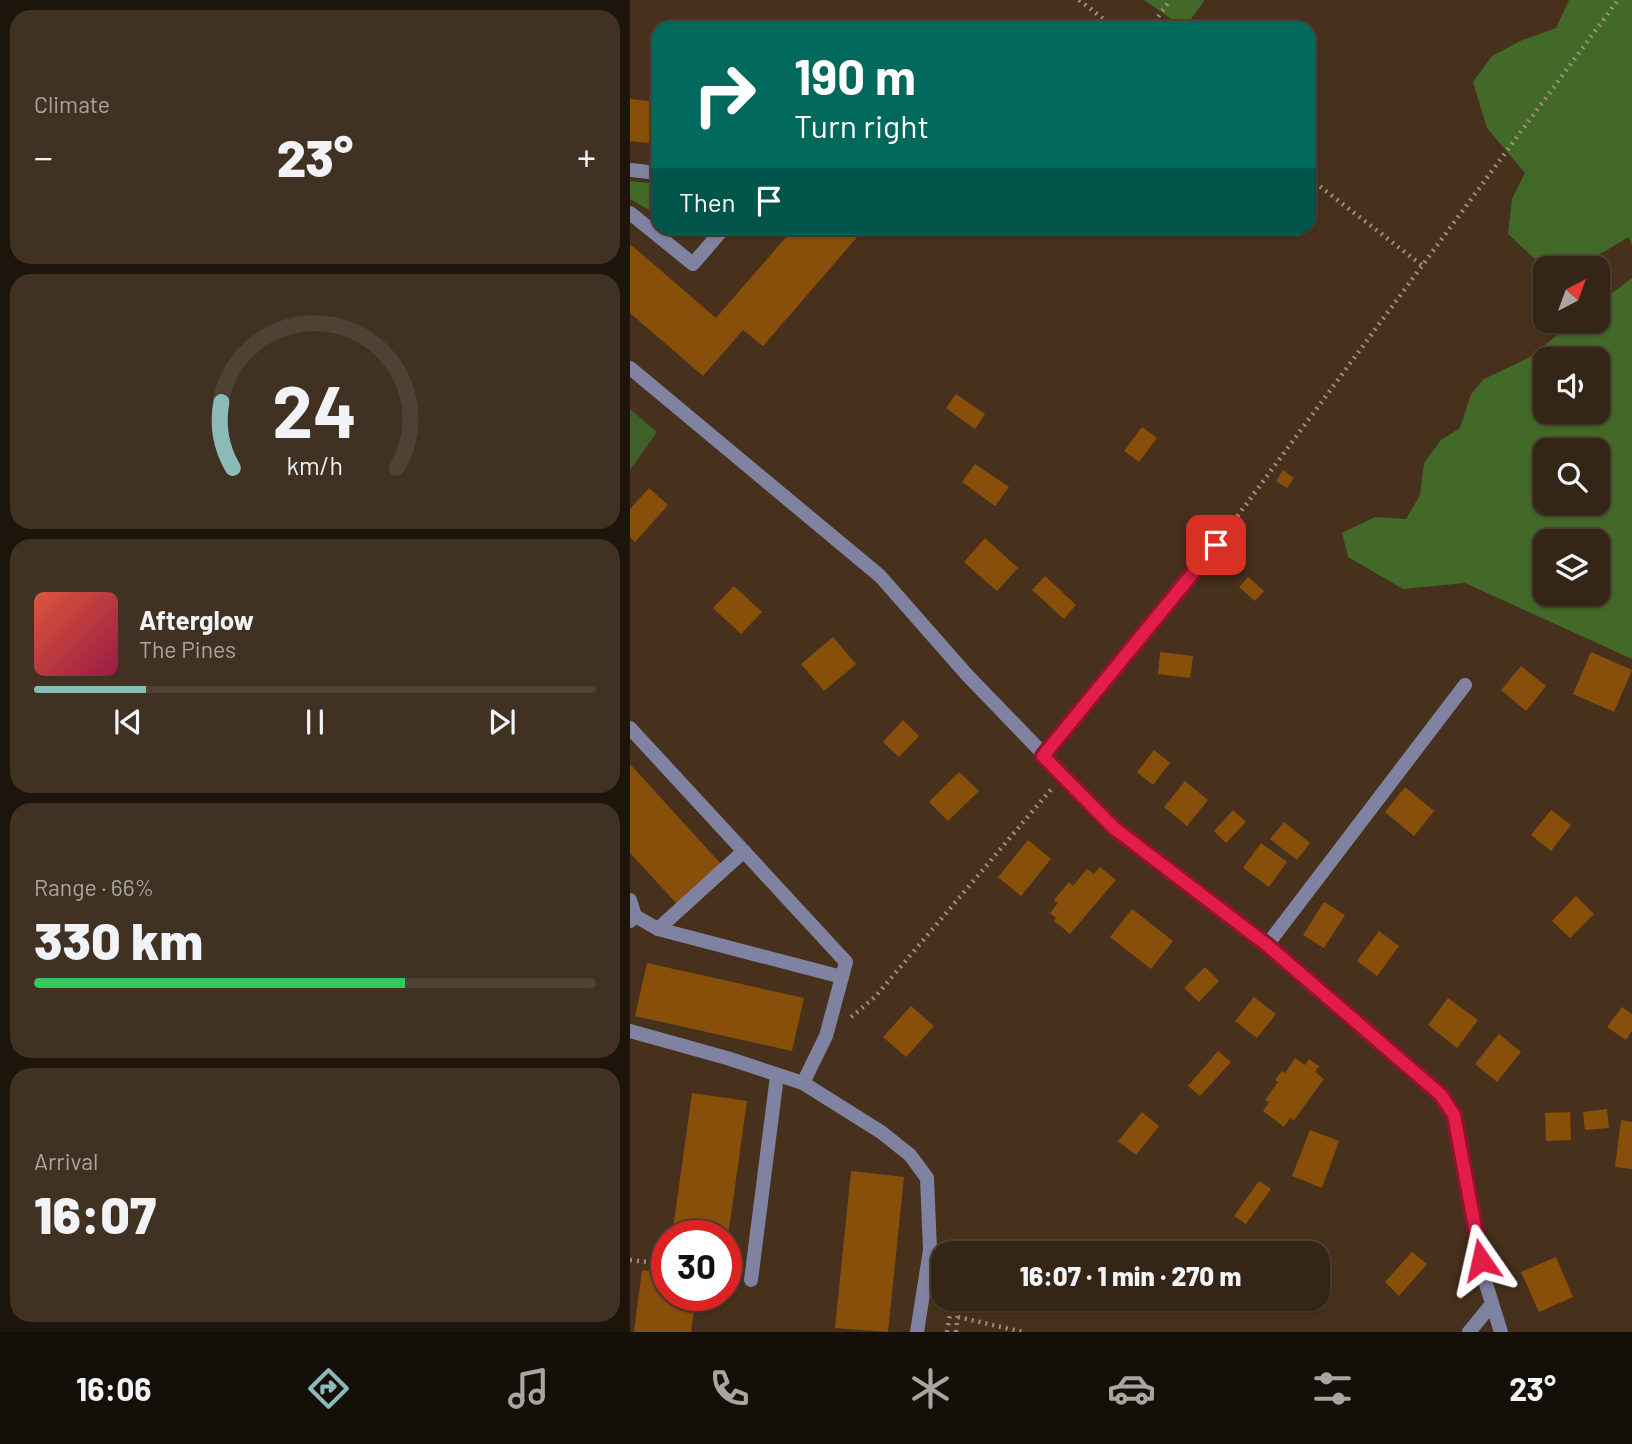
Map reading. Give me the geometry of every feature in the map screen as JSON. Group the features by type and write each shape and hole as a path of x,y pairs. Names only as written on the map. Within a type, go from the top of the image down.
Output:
{"street":[{"path":"630,170 651,172"},
{"path":"630,213 651,230"},
{"path":"657,235 693,264 718,235"},
{"path":"630,368 880,576 968,676 1114,828 1267,945 1441,1095 1454,1115 1486,1284 1501,1332"},
{"path":"1043,756 1216,545"},
{"path":"1267,945 1465,685"},
{"path":"630,728 846,962 826,1037 803,1083"},
{"path":"658,929 744,851"},
{"path":"630,900 632,918 658,929 842,977"},
{"path":"630,1031 803,1083 881,1132 910,1155 928,1178 930,1250 917,1332"},
{"path":"751,1280 777,1076"},
{"path":"1469,1332 1492,1304"}],"path":[{"path":"1079,0 1106,21"},
{"path":"1155,21 1170,0"},
{"path":"1216,545 1618,0"},
{"path":"1316,183 1423,266"},
{"path":"826,1037 875,997 1063,776"},
{"path":"630,1260 651,1262"},
{"path":"947,1332 951,1311"},
{"path":"956,1332 959,1311"},
{"path":"958,1317 1023,1332"}],"green space":[{"path":"1144,0 1205,0 1189,21 1174,21"},
{"path":"1569,0 1632,0 1632,245 1629,237 1596,256 1533,256 1508,234 1512,199 1525,173 1487,128 1473,82 1492,56 1520,41 1556,28"},
{"path":"630,181 651,183 651,211 630,199"},
{"path":"1632,278 1632,659 1465,583 1403,589 1348,557 1342,533 1375,517 1406,519 1420,495 1424,463 1441,440 1460,428 1471,394 1484,379 1533,354 1533,424 1610,424 1610,347 1542,347 1560,333 1610,333 1610,295"},
{"path":"630,409 657,432 630,470"}],"building":[{"path":"630,99 651,101 651,143 630,141"},
{"path":"788,235 859,235 763,346 743,330 703,376 630,313 630,244 716,318"},
{"path":"956,394 985,414 975,429 946,408"},
{"path":"1142,427 1157,438 1139,462 1124,451"},
{"path":"975,464 1009,487 995,506 962,482"},
{"path":"1283,470 1294,478 1287,488 1276,481"},
{"path":"649,488 668,505 635,542 630,537 630,509"},
{"path":"985,538 1018,568 997,591 964,562"},
{"path":"1045,576 1076,605 1064,619 1032,590"},
{"path":"1248,577 1264,591 1255,601 1239,587"},
{"path":"734,586 762,612 741,634 713,608"},
{"path":"833,637 856,664 824,691 801,664"},
{"path":"1160,652 1193,656 1190,678 1158,674"},
{"path":"1591,652 1632,670 1614,712 1573,694"},
{"path":"1521,666 1546,686 1526,711 1501,690"},
{"path":"903,720 919,736 899,757 883,742"},
{"path":"1154,750 1170,763 1153,785 1137,772"},
{"path":"630,764 721,864 677,904 630,853"},
{"path":"959,772 979,791 948,821 929,802"},
{"path":"1185,781 1208,800 1187,826 1164,807"},
{"path":"1405,787 1434,811 1414,836 1385,812"},
{"path":"1233,810 1246,822 1226,843 1214,831"},
{"path":"1551,810 1571,825 1551,851 1531,835"},
{"path":"1284,822 1310,843 1297,860 1270,839"},
{"path":"1028,840 1051,859 1021,896 998,877"},
{"path":"1261,843 1287,862 1269,887 1243,868"},
{"path":"1100,867 1116,880 1070,934 1054,921 1056,918 1050,913 1058,903 1054,900 1069,882 1073,886 1087,869 1094,874"},
{"path":"1576,896 1594,914 1570,938 1552,921"},
{"path":"1324,902 1345,915 1324,948 1303,935"},
{"path":"1132,909 1173,941 1151,969 1110,937"},
{"path":"1379,931 1399,946 1377,976 1357,961"},
{"path":"647,963 804,998 792,1051 635,1016"},
{"path":"1205,967 1219,981 1199,1002 1184,988"},
{"path":"1254,997 1276,1014 1257,1038 1235,1021"},
{"path":"1448,998 1478,1020 1457,1048 1428,1025"},
{"path":"911,1006 934,1026 906,1057 883,1037"},
{"path":"1622,1007 1632,1014 1632,1031 1626,1040 1607,1027"},
{"path":"1499,1034 1521,1052 1497,1082 1475,1064"},
{"path":"1218,1051 1231,1062 1200,1096 1188,1086"},
{"path":"1295,1058 1305,1065 1309,1059 1319,1066 1315,1072 1324,1079 1294,1120 1290,1118 1284,1127 1263,1111 1269,1102 1265,1100 1278,1082 1275,1080 1282,1071 1285,1073"},
{"path":"692,1093 747,1101 730,1220 674,1220"},
{"path":"1607,1109 1609,1128 1585,1130 1583,1112"},
{"path":"1142,1112 1159,1126 1136,1155 1118,1141"},
{"path":"1570,1112 1571,1140 1546,1141 1545,1113"},
{"path":"1621,1120 1632,1122 1632,1169 1615,1167"},
{"path":"1310,1130 1339,1141 1322,1188 1292,1176"},
{"path":"851,1171 904,1177 888,1332 835,1328"},
{"path":"1259,1181 1271,1189 1246,1224 1234,1216"},
{"path":"1412,1252 1427,1264 1399,1296 1385,1282"},
{"path":"1556,1257 1573,1297 1539,1312 1521,1272"},
{"path":"642,1270 651,1271 651,1311 694,1311 691,1332 634,1332"}],"route":[{"path":"1216,545 1043,756 1114,828 1267,945 1441,1095 1454,1115 1481,1260"}]}
